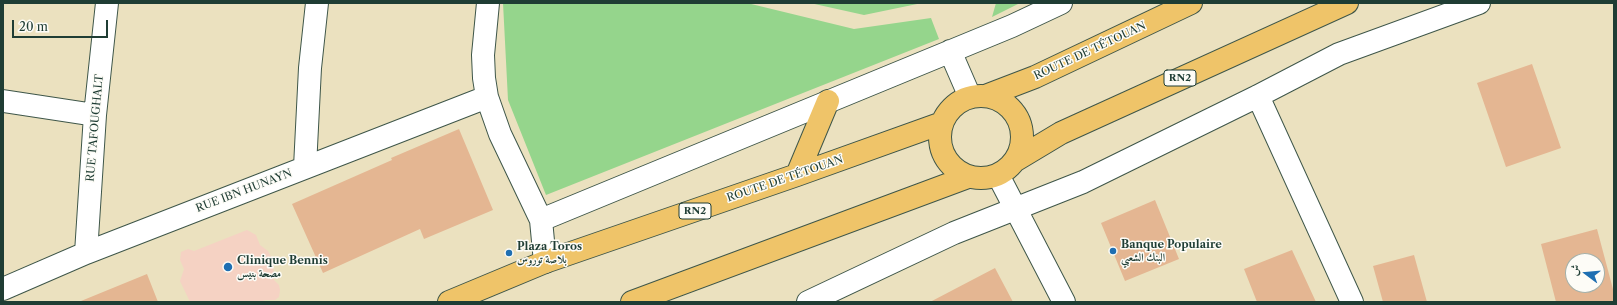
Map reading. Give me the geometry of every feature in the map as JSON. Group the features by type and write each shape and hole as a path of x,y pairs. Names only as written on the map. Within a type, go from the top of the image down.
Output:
{"highway":[{"name":"ROUTE DE TÉTOUAN","path":"979,96 1035,77 1191,3"},
{"name":"RN2","path":"998,175 1008,169 1016,160 1061,133 1347,3"},
{"path":"968,177 956,171 947,162 941,150 939,136 942,123 948,112 958,103 979,96 1003,102 1014,114 1020,129 1021,145 1016,160"},
{"path":"797,175 828,101"},
{"name":"ROUTE DE TÉTOUAN","path":"449,302 545,262 942,123"},
{"path":"632,302 968,177 988,178 998,175"}],"street":[{"name":"RUE TAFOUGHALT","path":"86,253 95,115 107,3"},
{"path":"305,167 310,68 317,3"},
{"path":"488,3 483,55 487,97 500,134 541,220 545,262"},
{"path":"541,220 1012,26 1061,3"},
{"path":"808,302 954,233 1083,182 1258,96 1339,54 1479,3"},
{"path":"950,51 979,96"},
{"path":"1258,96 1352,302"},
{"name":"RUE IBN HUNAYN","path":"3,289 86,253 487,97"},
{"path":"3,101 95,115"},
{"path":"998,175 1064,302"}],"shaded area":[{"name":"Clinique Bennis مصحة بنيس","path":"247,230 256,235 260,245 268,251 273,260 274,280 279,285 279,297 275,300 265,300 261,302 190,302 180,281 184,269 180,260 181,252 188,249 194,251"}],"green space":[{"path":"503,3 747,3 854,29 931,18 939,39 546,195 508,100"},
{"path":"810,3 922,3 864,15"},
{"path":"996,3 1020,3 992,17"}],"building":[{"path":"1532,64 1561,148 1506,167 1477,83"},
{"path":"459,129 493,210 424,239 420,229 323,273 292,204 392,160 391,158"},
{"path":"1155,200 1179,259 1125,281 1101,223"},
{"path":"1597,229 1603,253 1565,253 1565,293 1605,293 1605,259 1614,293 1614,302 1556,302 1541,244"},
{"path":"1292,250 1316,302 1257,302 1244,269"},
{"path":"1414,255 1427,302 1383,302 1373,266"},
{"path":"995,268 1013,302 930,302"},
{"path":"147,274 158,302 81,301"}],"place":[{"name":"Banque Populaire البنك الشعبي","path":"1113,251"},
{"name":"Plaza Toros بلاصة توروس","path":"509,253"},
{"name":"Clinique Bennis مصحة بنيس","path":"228,267"}]}
